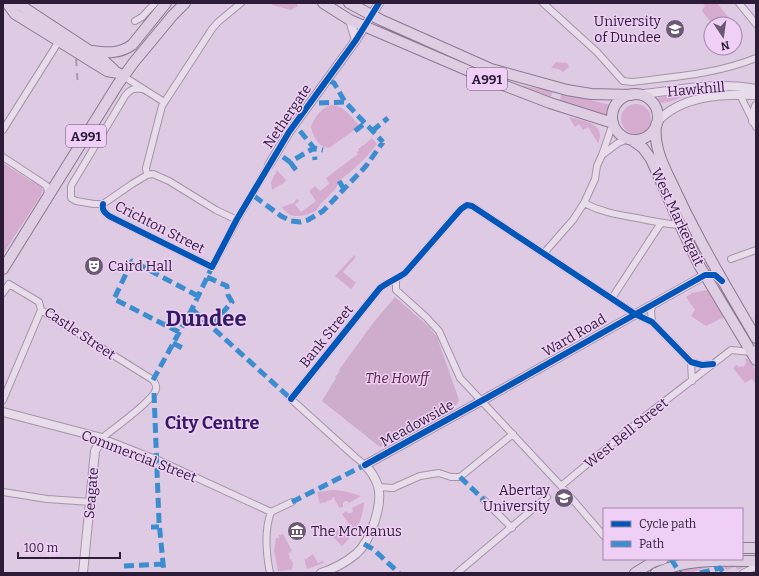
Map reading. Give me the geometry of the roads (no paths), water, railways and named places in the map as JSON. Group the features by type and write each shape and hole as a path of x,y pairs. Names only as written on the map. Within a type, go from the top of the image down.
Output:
{"main road":[{"path":"5,3 15,14 107,71 121,74"},
{"path":"17,3 27,6 121,74"},
{"path":"88,50 111,53 126,49 132,45 166,3"},
{"name":"A991","path":"323,3 350,20 490,80 556,105 613,123"},
{"name":"A991","path":"349,3 371,15 474,62 506,73 573,92 634,95"},
{"name":"A991","path":"3,269 121,74 183,4"},
{"path":"634,95 646,98 653,105 657,115 656,124 652,132 640,140 630,139 619,134 613,123 612,116 614,107 623,98 634,95"},
{"name":"West Marketgait","path":"656,124 655,133 658,151 692,224 722,281 756,338"},
{"name":"West Marketgait","path":"630,139 643,148 655,166 680,225 705,275 754,353"},
{"path":"743,548 756,548"},
{"path":"635,573 653,562 660,560"},
{"path":"660,572 679,565 704,561 754,565"}],"street":[{"path":"135,20 142,17 155,3"},
{"path":"146,175 146,168 158,115 164,102 212,29 218,22 241,3"},
{"name":"Nethergate","path":"212,267 237,220 297,120 356,40 379,3"},
{"path":"543,3 597,52 623,81 632,82 705,72 729,67 756,58"},
{"path":"739,3 756,24"},
{"path":"350,20 356,40"},
{"path":"3,130 59,41"},
{"path":"121,74 164,102"},
{"name":"Hawkhill","path":"634,95 704,86 744,87 756,89"},
{"path":"142,89 135,88 130,90 125,96 71,186 71,198 76,201 103,204 146,175 156,174 216,210 237,220"},
{"path":"740,95 755,124"},
{"name":"Hawkhill","path":"656,124 666,113 684,103 716,96 756,95"},
{"path":"755,124 753,115 756,106"},
{"path":"544,253 573,220 583,204 595,179 597,166 613,123"},
{"path":"602,155 618,144 630,139"},
{"path":"3,156 47,186 48,196"},
{"name":"Crichton Street","path":"103,204 105,212 109,216 212,267"},
{"path":"583,204 605,212 661,223 680,225"},
{"path":"603,535 561,486 460,378 439,331 426,316 396,290 396,279 404,273 461,209 467,205 472,206 635,314 652,322 690,362 702,365 713,364"},
{"path":"612,298 661,223"},
{"path":"731,259 756,250"},
{"path":"705,275 715,275 722,281"},
{"name":"Ward Road","path":"481,401 705,275"},
{"name":"Bank Street","path":"365,465 291,399 380,288 389,281 396,279"},
{"name":"Castle Street","path":"3,293 9,284 39,302 41,310 153,380 156,384 154,393 145,403 102,438"},
{"path":"652,322 651,311 653,304"},
{"path":"3,400 41,310"},
{"name":"West Bell Street","path":"561,486 640,421 732,350 754,353"},
{"path":"690,362 692,381"},
{"name":"Meadowside","path":"365,465 481,401"},
{"name":"Commercial Street","path":"3,412 102,438 156,460 271,512"},
{"path":"378,487 393,488 420,476 439,473 451,477 460,477 513,434"},
{"name":"Seagate","path":"83,573 95,451 102,438"},
{"path":"321,573 345,562 357,553 369,535 376,517 378,506 378,487 371,471 365,465"},
{"path":"3,492 47,499 91,502"},
{"path":"457,573 547,498"},
{"path":"484,500 512,528"},
{"path":"270,573 266,527 271,512 292,502"},
{"path":"743,573 754,565"}],"railway":[{"path":"76,59 78,87"}],"place":[{"name":"University of Dundee","path":"675,29"},
{"name":"Caird Hall","path":"94,266"},
{"name":"Abertay University","path":"564,498"},
{"name":"The McManus","path":"297,531"}],"district":[{"name":"Dundee","path":"206,318"},
{"name":"City Centre","path":"212,423"}],"park label":[{"name":"The Howff","path":"397,378"}]}
